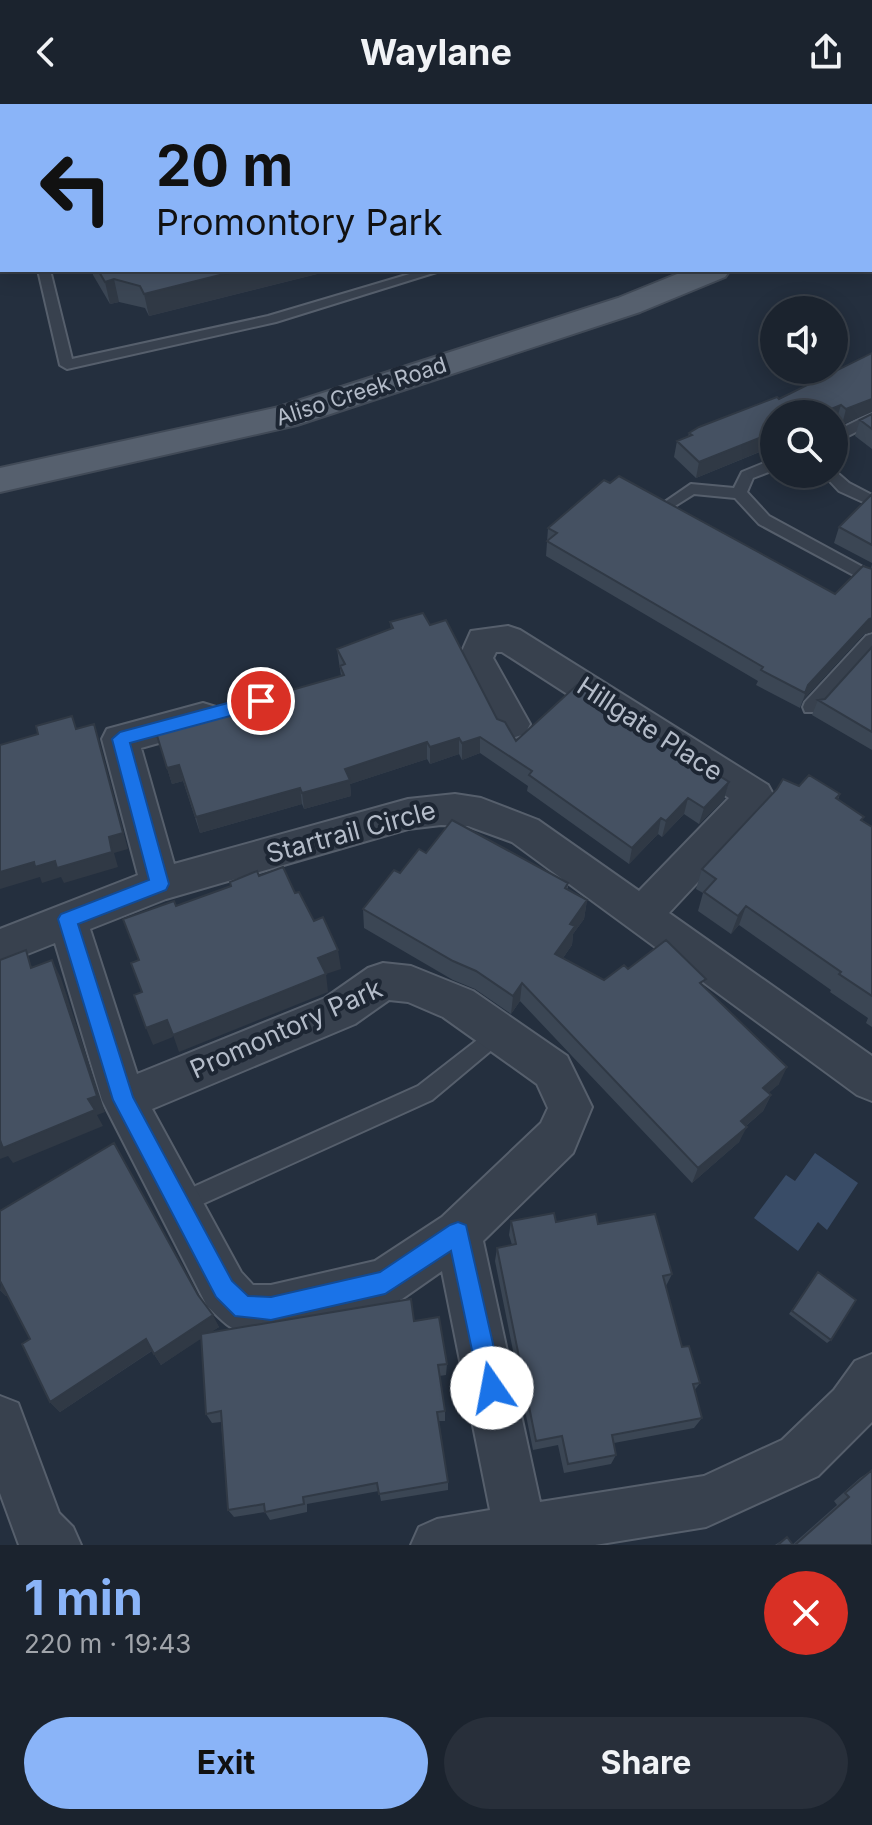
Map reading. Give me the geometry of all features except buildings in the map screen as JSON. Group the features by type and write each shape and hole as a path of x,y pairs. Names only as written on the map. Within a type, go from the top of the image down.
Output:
{"main road":[{"name":"Aliso Creek Road","path":"0,480 285,417 629,305 709,272"}],"street":[{"name":"Hillgate Place","path":"512,724 476,658 483,640 508,639 755,796 643,914"},
{"path":"160,884 120,739 242,706"},
{"name":"Startrail Circle","path":"0,947 160,884 408,814 447,807 488,813 525,831 872,1081"},
{"name":"Promontory Park","path":"67,919 124,1100 224,1289 243,1308 271,1309 385,1282 458,1233 557,1138 570,1107 552,1070 499,1032 447,999 411,984 383,981 340,1011 124,1100"},
{"path":"458,1233 480,1539 706,1501 800,1458 852,1408 872,1378"},
{"path":"0,1421 36,1540"}],"lane":[{"path":"44,272 67,365 271,319 430,272"},
{"path":"848,431 872,418"},
{"path":"739,493 747,475 760,470"},
{"path":"846,488 872,501"},
{"path":"667,506 691,489 739,493 764,520 872,579"},
{"path":"811,707 872,640"},
{"path":"179,1204 425,1093 499,1032"}],"water":[{"path":"815,1153 858,1183 827,1230 818,1222 798,1251 754,1218 786,1175 795,1181"}],"route":[{"path":"261,701 120,739 160,884 67,919 124,1100 224,1289 243,1308 271,1309 385,1282 458,1233 492,1388"}]}
